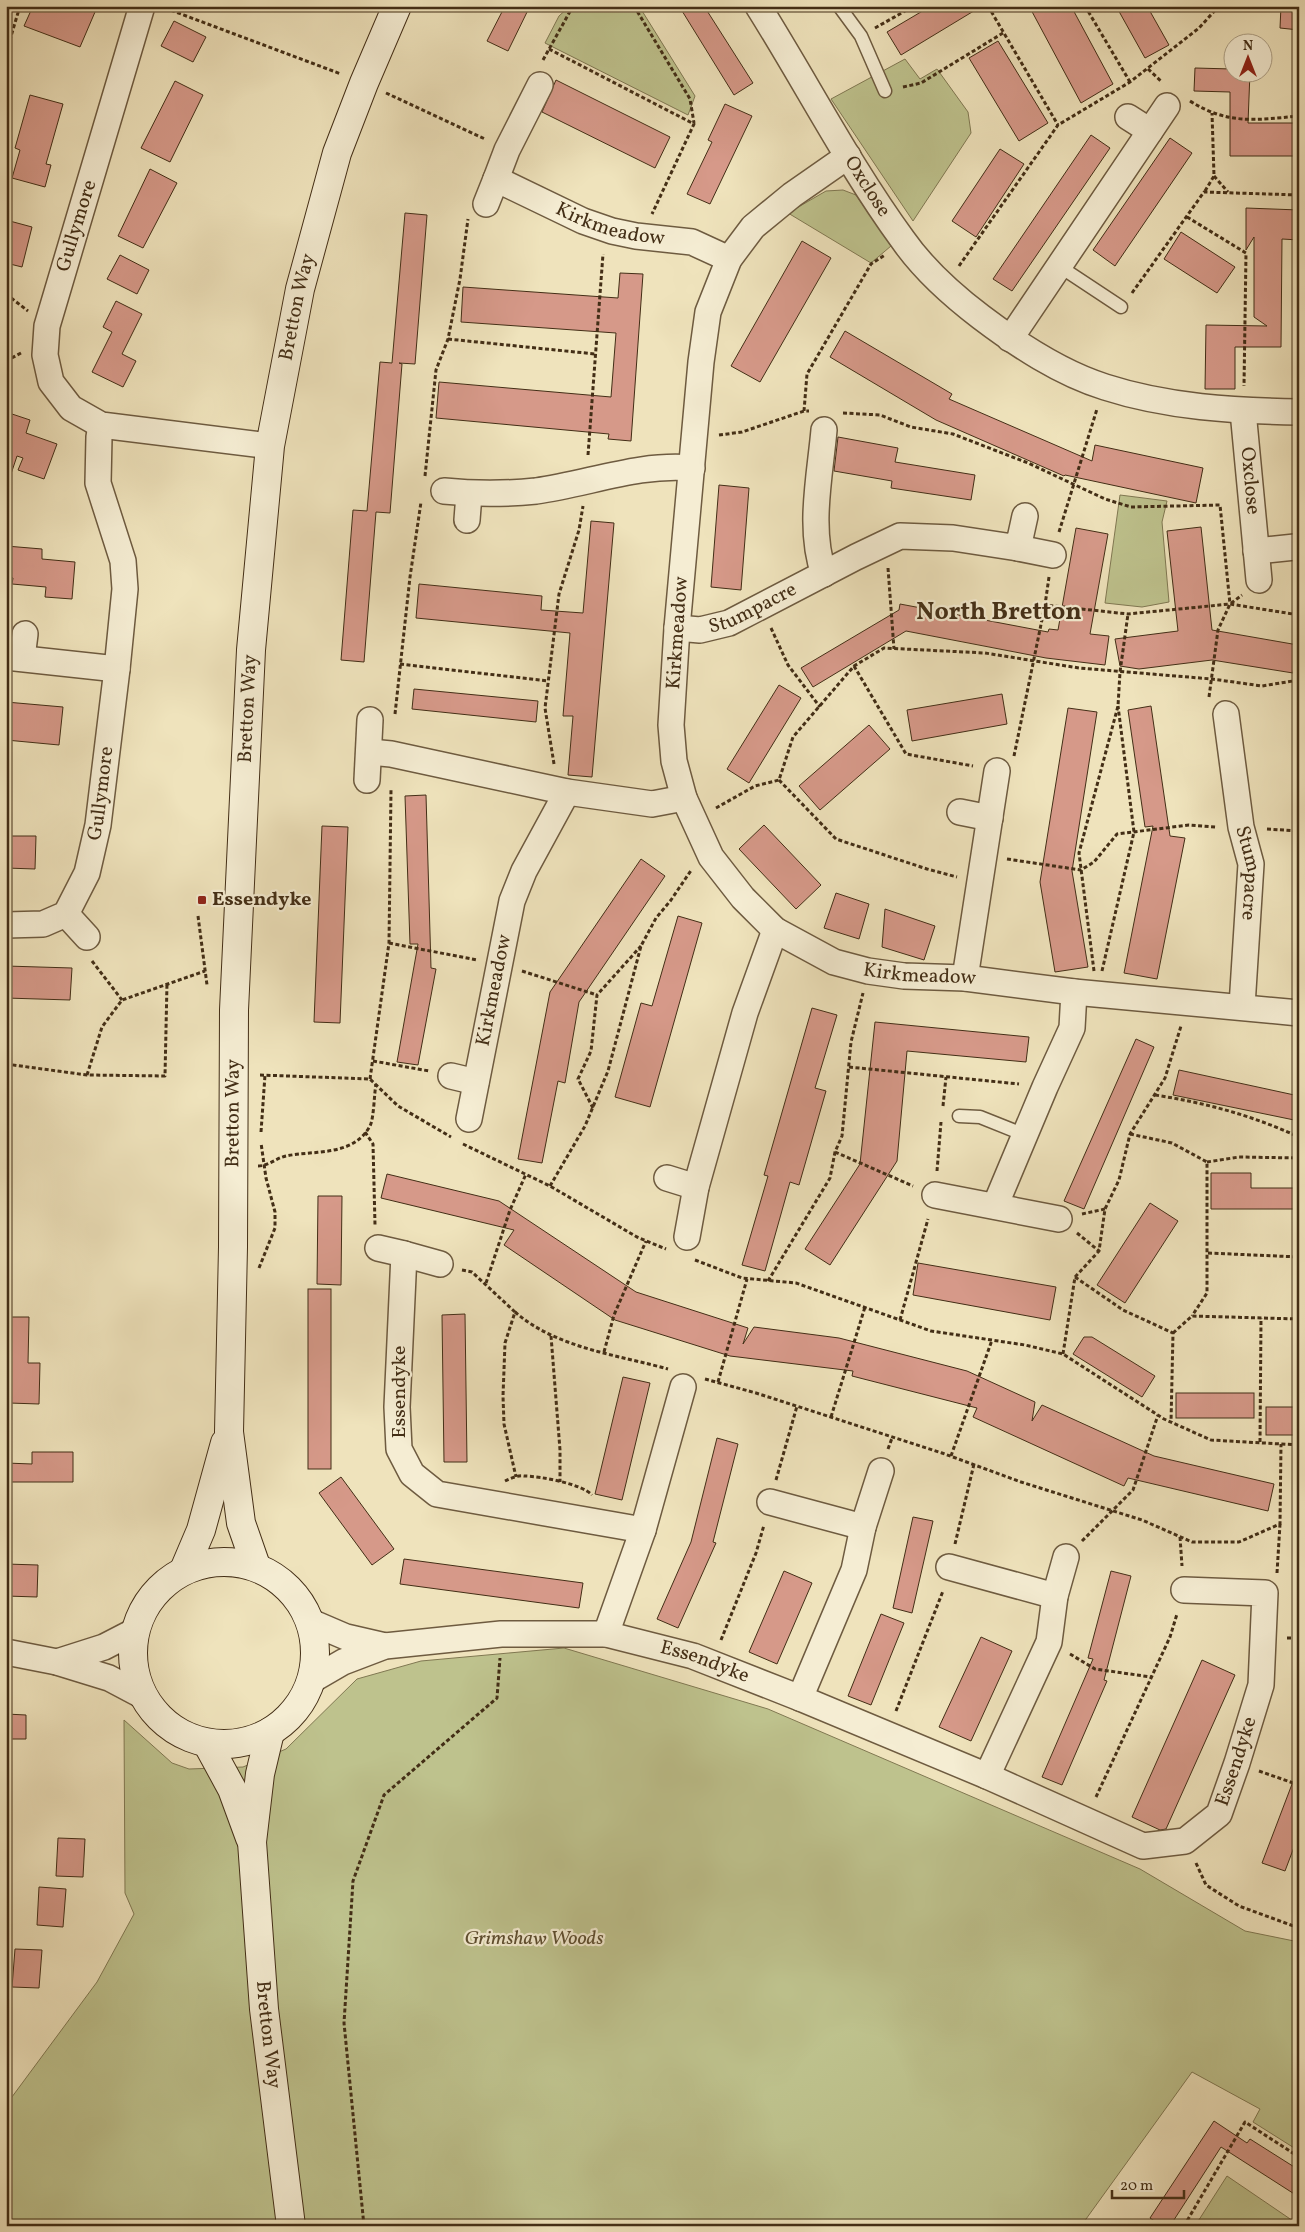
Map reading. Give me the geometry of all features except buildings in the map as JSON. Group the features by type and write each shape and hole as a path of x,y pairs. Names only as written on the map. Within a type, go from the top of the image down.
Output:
{"street":[{"name":"Gullymore","path":"142,6 47,326 45,355 51,382 71,408 102,425 270,446"},
{"name":"Bretton Way","path":"256,1566 241,1523 229,1432 233,1247 234,1010 251,650 270,446 300,289 337,153 364,82 398,6"},
{"name":"Oxclose","path":"760,7 848,156 904,242 945,287 1010,339 1060,368 1104,387 1171,403 1243,411 1299,412"},
{"path":"477,210 496,179 540,74"},
{"path":"1010,339 1174,98"},
{"path":"1128,117 1150,131"},
{"name":"Kirkmeadow","path":"848,156 792,195 753,227 729,259 708,312 701,362 677,628 671,725 674,761 684,798 711,857 743,898 775,930 834,962 868,971 904,976 965,978 1085,993 1242,1006 1299,1013"},
{"name":"Kirkmeadow","path":"496,179 583,221 604,229 642,237 692,242 729,259"},
{"name":"Oxclose","path":"1243,411 1259,580"},
{"path":"824,574 818,556 816,528 826,418"},
{"name":"Gullymore","path":"66,914 88,873 96,834 118,669 125,589 123,561 98,483 99,437 102,425"},
{"path":"430,488 469,494 536,491 653,468 692,468"},
{"path":"467,520 469,494"},
{"path":"1018,548 1025,516"},
{"name":"Stumpacre","path":"677,628 700,630 729,623 900,536 935,537 1018,548 1053,555"},
{"path":"1256,551 1295,547"},
{"path":"25,634 14,657 118,669"},
{"name":"Stumpacre","path":"1226,714 1239,740 1241,828 1251,864 1242,1006"},
{"path":"368,780 380,753 370,720"},
{"path":"380,753 559,790 652,804 684,798"},
{"path":"965,978 997,770"},
{"name":"Kirkmeadow","path":"469,1119 512,901 559,790"},
{"path":"960,812 990,818"},
{"path":"6,925 43,924 66,914 87,937"},
{"path":"684,1249 696,1187 745,1013 775,930"},
{"path":"995,1206 1072,1028 1085,993"},
{"path":"451,1076 476,1082"},
{"path":"667,1178 696,1187"},
{"path":"935,1195 1059,1219"},
{"path":"378,1248 440,1264"},
{"name":"Essendyke","path":"404,1254 397,1407 400,1449 412,1474 437,1494 643,1530"},
{"path":"606,1634 643,1530 691,1382"},
{"name":"Bretton Way","path":"184,1570 201,1530 229,1432"},
{"path":"800,1698 854,1570 863,1527 881,1471"},
{"path":"770,1502 863,1527"},
{"path":"987,1776 1050,1642 1055,1596 1066,1557"},
{"path":"232,1561 256,1566 280,1579 299,1598 311,1622 316,1651 312,1680 303,1700 288,1719 270,1732 236,1743 207,1743 181,1734 159,1717 143,1696 135,1675 132,1653 135,1631 145,1606 162,1585 184,1570 208,1562 232,1561"},
{"path":"949,1567 1055,1596"},
{"path":"1184,1590 1265,1594"},
{"name":"Essendyke","path":"312,1680 343,1662 385,1646 502,1634 606,1634 693,1656 712,1663 987,1776 1143,1846 1185,1841 1219,1814 1261,1685 1265,1594"},
{"name":"Essendyke","path":"311,1622 346,1638 385,1646"},
{"path":"58,1662 104,1647 135,1631"},
{"path":"6,1652 58,1662 109,1678 143,1696"},
{"name":"Bretton Way","path":"270,1732 260,1774 252,1842 264,2008 291,2226"},
{"name":"Bretton Way","path":"207,1743 232,1789 252,1842"}],"lane":[{"path":"839,6 861,36 885,91"},
{"path":"1059,266 1121,307"},
{"path":"959,1116 980,1117 1025,1135"}],"path":[{"path":"6,54 20,6"},
{"path":"159,6 364,82 489,141"},
{"path":"540,74 549,49 573,6"},
{"path":"634,6 690,99 694,124 642,237"},
{"path":"861,36 914,6"},
{"path":"988,6 1002,33 1058,125"},
{"path":"1085,6 1130,82"},
{"path":"945,287 1058,125 1130,82 1148,69 1199,28 1219,6"},
{"path":"885,91 921,83 1002,33"},
{"path":"549,49 694,124"},
{"path":"1148,69 1174,98 1218,116 1243,120 1299,116"},
{"path":"1121,307 1187,217 1214,176 1212,112"},
{"path":"1214,176 1228,192"},
{"path":"1204,192 1299,196"},
{"path":"370,1079 389,943 380,753 400,664 410,577 430,488 436,370 448,338 477,210"},
{"path":"1187,217 1246,253 1243,411"},
{"path":"559,790 544,708 558,594 579,530 586,480 604,229"},
{"path":"804,411 807,374 871,264 904,242"},
{"path":"448,338 595,354"},
{"path":"854,666 906,754 997,770 1014,760 1053,555 1104,387"},
{"path":"695,432 710,436 742,432 804,411 826,418 880,415 911,426 953,434 1028,463 1104,499 1131,507 1220,505 1230,604 1218,630 1212,679"},
{"path":"886,543 894,649"},
{"path":"1045,605 1128,614 1230,604 1299,616"},
{"path":"762,607 788,665 820,707"},
{"path":"1085,993 1134,832 1118,706 1120,672 1128,614"},
{"path":"779,780 793,737 854,666 884,648 985,654 1120,672 1212,679 1262,686 1299,680"},
{"path":"400,664 548,681"},
{"path":"1085,993 1080,853 1118,706"},
{"path":"693,821 755,786 779,780"},
{"path":"779,780 836,839 927,869 979,882"},
{"path":"984,855 1081,870 1094,862 1117,834 1189,826 1299,831"},
{"path":"593,1108 578,1079 591,1051 597,996 641,946 656,918 671,900 685,877 696,865 711,857"},
{"path":"87,937 91,960 122,1000"},
{"path":"389,943 500,964 597,996"},
{"path":"550,1186 585,1126 608,1070 641,946"},
{"path":"87,1075 102,1026 122,1000 205,971"},
{"path":"768,1281 830,1178 835,1152 842,1136 851,1042 868,971"},
{"path":"6,1064 87,1075 165,1076 167,983"},
{"path":"1063,1354 1075,1277 1099,1251 1105,1209 1119,1180 1130,1134 1164,1078 1189,1002"},
{"path":"373,1061 451,1076"},
{"path":"849,1067 1045,1087"},
{"path":"259,1075 370,1079 398,1106 466,1146 550,1186 646,1241 684,1249 747,1279 796,1283 932,1331 992,1340 1063,1354 1158,1415 1211,1440 1299,1445"},
{"path":"257,1274 275,1228 275,1212 264,1166 260,1138 265,1075"},
{"path":"943,1107 946,1077"},
{"path":"264,1166 284,1156 338,1150 360,1139 371,1126 376,1084"},
{"path":"1155,1095 1222,1108 1275,1126 1299,1137"},
{"path":"900,1320 935,1195 942,1116"},
{"path":"365,1132 373,1144 374,1204 378,1248"},
{"path":"1130,1134 1172,1143 1207,1162 1239,1157 1299,1158"},
{"path":"835,1152 935,1195"},
{"path":"1171,1422 1173,1333 1192,1316 1207,1293 1207,1162"},
{"path":"486,1284 510,1210 526,1174"},
{"path":"604,1352 614,1315 646,1241"},
{"path":"1208,1254 1299,1257"},
{"path":"440,1264 472,1272 528,1323 551,1335 604,1352 673,1370 691,1382 718,1382 798,1406 1114,1511 1192,1542 1239,1542 1280,1524"},
{"path":"1075,1277 1122,1310 1173,1333"},
{"path":"718,1382 747,1279"},
{"path":"831,1417 865,1307"},
{"path":"516,1312 505,1343 503,1396 504,1424 516,1477"},
{"path":"1192,1316 1299,1319"},
{"path":"1260,1442 1261,1318"},
{"path":"551,1335 560,1450 560,1482"},
{"path":"951,1456 992,1340"},
{"path":"712,1663 756,1554 798,1406"},
{"path":"1066,1557 1133,1490 1158,1415"},
{"path":"1265,1594 1276,1585 1280,1524 1281,1444"},
{"path":"887,1734 940,1603 974,1464"},
{"path":"1085,1820 1170,1637 1184,1590 1180,1536"},
{"path":"364,2226 344,2023 353,1881 384,1794 497,1698 502,1634"},
{"path":"1050,1642 1096,1668 1152,1677"},
{"path":"1237,1763 1299,1785"},
{"path":"1185,1841 1206,1884 1239,1906 1299,1928"},
{"path":"1184,2226 1245,2122 1299,2157"}],"green space":[{"path":"570,6 639,6 695,96 688,115 545,43 559,16"},
{"path":"905,59 920,79 937,69 968,112 971,133 913,221 831,99"},
{"path":"843,190 856,195 891,246 871,263 788,213 826,191"},
{"path":"1120,495 1167,501 1162,522 1169,602 1142,607 1105,603"},
{"name":"Grimshaw Woods","path":"564,1648 768,1709 1140,1869 1245,1931 1299,1942 1299,2151 1253,2122 1260,2109 1192,2072 1081,2226 6,2226 6,2105 97,1982 134,1914 125,1893 124,1720 172,1763 189,1769 243,1767 286,1749 357,1679 421,1661"},
{"path":"1227,2176 1299,2225 1299,2226 1195,2226"}],"place":[{"name":"Essendyke","path":"202,900"}],"district":[{"name":"North Bretton","path":"999,612"}]}
